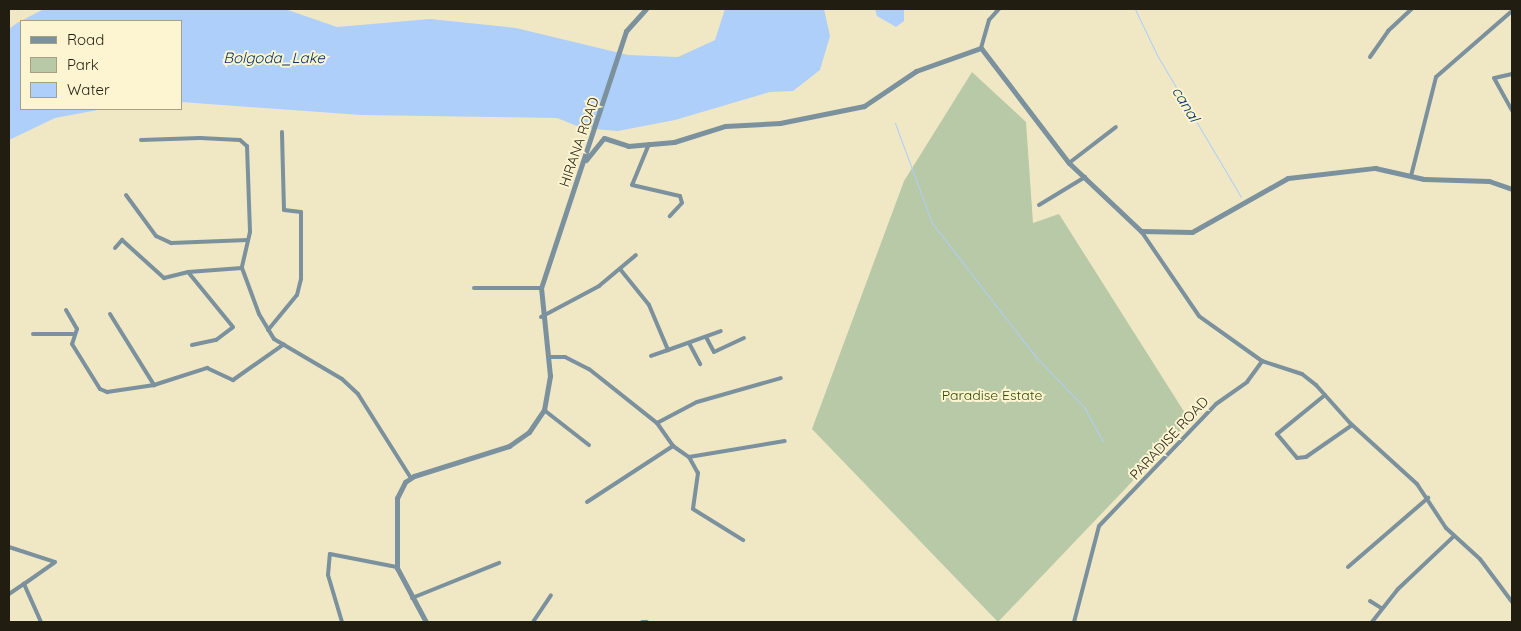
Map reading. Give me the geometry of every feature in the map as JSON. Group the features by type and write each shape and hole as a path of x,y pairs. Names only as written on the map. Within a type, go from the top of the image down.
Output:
{"street":[{"name":"HIRANA ROAD","path":"544,410 548,357 541,317 541,288 590,150 622,44 632,20 646,9"},
{"path":"981,48 989,20 999,9"},
{"path":"1370,57 1388,31 1412,9"},
{"path":"1411,176 1436,77 1512,11"},
{"path":"586,160 604,138 628,146 674,142 725,126 780,123 864,106 916,70 981,48"},
{"path":"981,48 1069,163 1141,231 1199,316 1262,361 1302,374 1352,425 1394,461 1428,498 1454,536 1480,559 1512,602"},
{"path":"1512,74 1494,78 1512,110"},
{"path":"1069,163 1116,127"},
{"path":"268,330 297,295 301,279 301,212 284,210 282,132"},
{"path":"141,140 240,140 247,146 248,240 242,268 268,330 284,344 358,394 411,478"},
{"path":"649,144 632,185 680,196 682,203 670,216"},
{"path":"1141,231 1192,232 1288,178 1375,168 1411,176 1489,181 1512,189"},
{"path":"1039,206 1086,177"},
{"path":"126,195 156,236 170,242 248,240"},
{"path":"115,248 122,240 164,278 188,272 242,268"},
{"path":"541,317 620,269 636,255"},
{"path":"620,269 649,305 668,350"},
{"path":"188,272 232,327 216,340 192,345"},
{"path":"474,288 541,288"},
{"path":"66,310 77,329 73,334 72,344 100,389 154,385 207,368 233,380 284,344"},
{"path":"110,314 154,385"},
{"path":"651,356 721,331"},
{"path":"33,334 73,334"},
{"path":"706,337 714,352 744,338"},
{"path":"689,343 700,364"},
{"path":"548,357 565,357 589,370 657,423 673,446 689,457 698,473 693,509 743,540"},
{"name":"PARADISE ROAD","path":"1074,622 1099,526 1216,404 1247,382 1262,361"},
{"path":"657,423 697,402 781,378"},
{"path":"1324,395 1277,434 1297,458 1306,457 1352,425"},
{"path":"426,622 397,567 397,498 411,478 509,446 529,432 544,410 589,445"},
{"path":"689,457 785,441"},
{"path":"587,502 673,446"},
{"path":"1348,566 1428,498"},
{"path":"1372,622 1381,608 1454,536"},
{"path":"9,547 55,562 9,594"},
{"path":"342,622 328,575 330,554 397,567"},
{"path":"412,598 499,563"},
{"path":"24,584 39,622"},
{"path":"533,622 551,596"},
{"path":"1370,601 1381,608"},
{"path":"642,622 647,622"}],"green space":[{"name":"Paradise Estate","path":"972,72 1026,122 1033,223 1059,214 1190,421 998,622 812,429 904,181"}],"water":[{"name":"Bolgoda_Lake","path":"44,9 285,9 337,27 430,19 516,28 628,55 678,57 715,40 725,9 824,9 830,36 820,70 793,91 770,92 675,120 618,131 582,128 557,118 361,115 182,102 182,20 23,20"},
{"path":"875,9 904,9 904,21 896,27 877,16"},
{"name":"Bolgoda_Lake","path":"20,21 20,110 98,110 55,118 9,140 9,29"}],"waterway":[{"name":"canal","path":"1135,9 1157,55 1241,197"},
{"path":"895,123 932,223 1036,357 1084,407 1103,441"}]}
